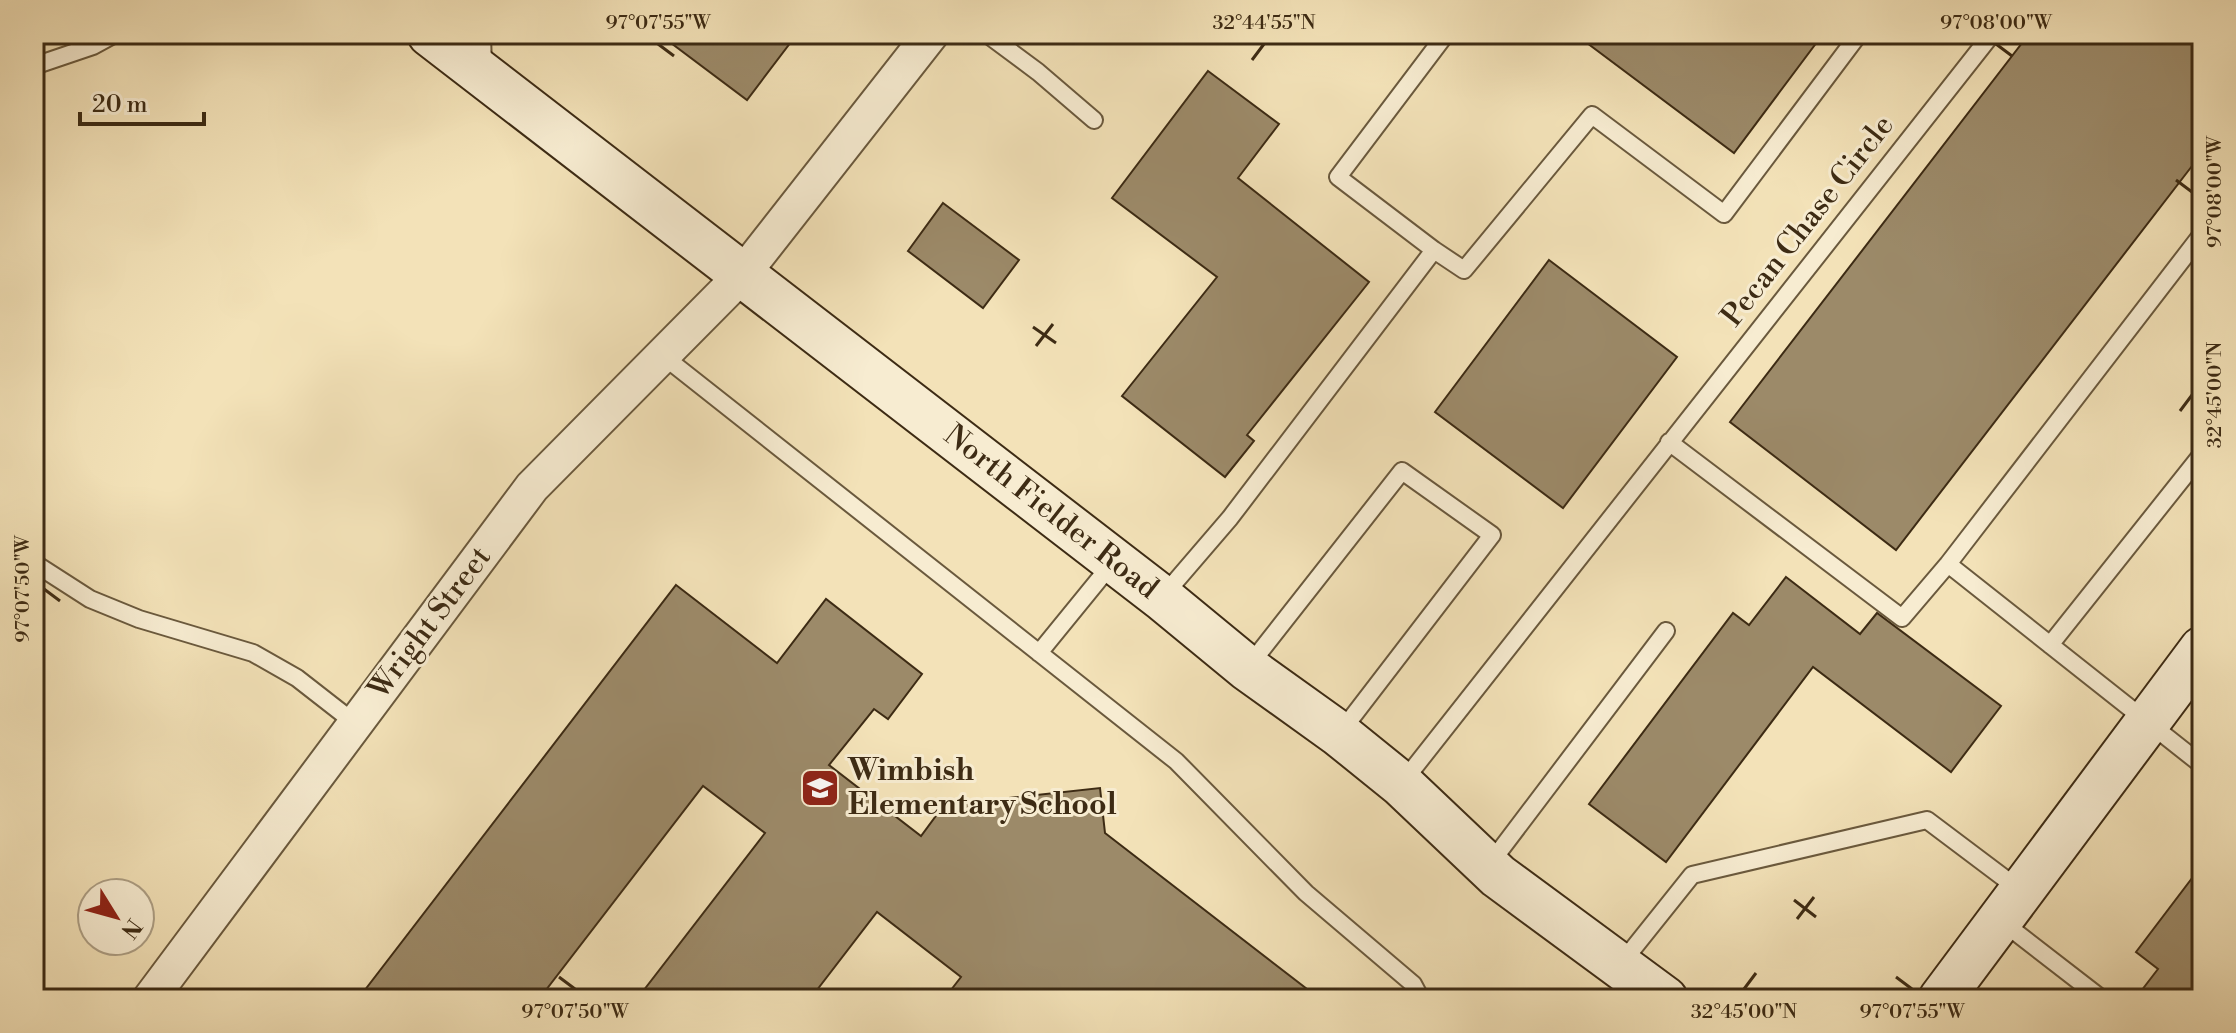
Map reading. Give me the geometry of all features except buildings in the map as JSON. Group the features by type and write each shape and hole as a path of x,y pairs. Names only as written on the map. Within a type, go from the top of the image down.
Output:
{"main road":[{"name":"North Fielder Road","path":"430,34 483,55 742,275 1162,598 1247,668 1339,734 1401,784 1488,866 1665,999"},
{"path":"1941,999 2202,649"}],"street":[{"name":"Wright Street","path":"150,999 532,487 742,275 931,34"}],"lane":[{"path":"34,66 93,46 115,34"},
{"path":"987,34 1094,120"},
{"path":"1446,34 1338,177 1464,270 1592,115 1724,214 1859,34"},
{"name":"Pecan Chase Circle","path":"1401,784 1992,34"},
{"path":"1669,442 1902,618 1948,564 2202,234"},
{"path":"1162,598 1239,506 1434,250"},
{"path":"662,355 1176,761 1306,893 1413,984 1421,999"},
{"path":"2050,645 2202,454"},
{"path":"1247,668 1402,471 1492,535 1339,734"},
{"path":"1039,653 1114,561"},
{"path":"34,563 90,599 127,614 253,653 297,678 356,724"},
{"path":"1948,564 2202,765"},
{"path":"1488,866 1666,631"},
{"path":"1620,965 1692,875 1927,820 2102,999"}],"place":[{"name":"Wimbish Elementary School","path":"820,788"}]}
